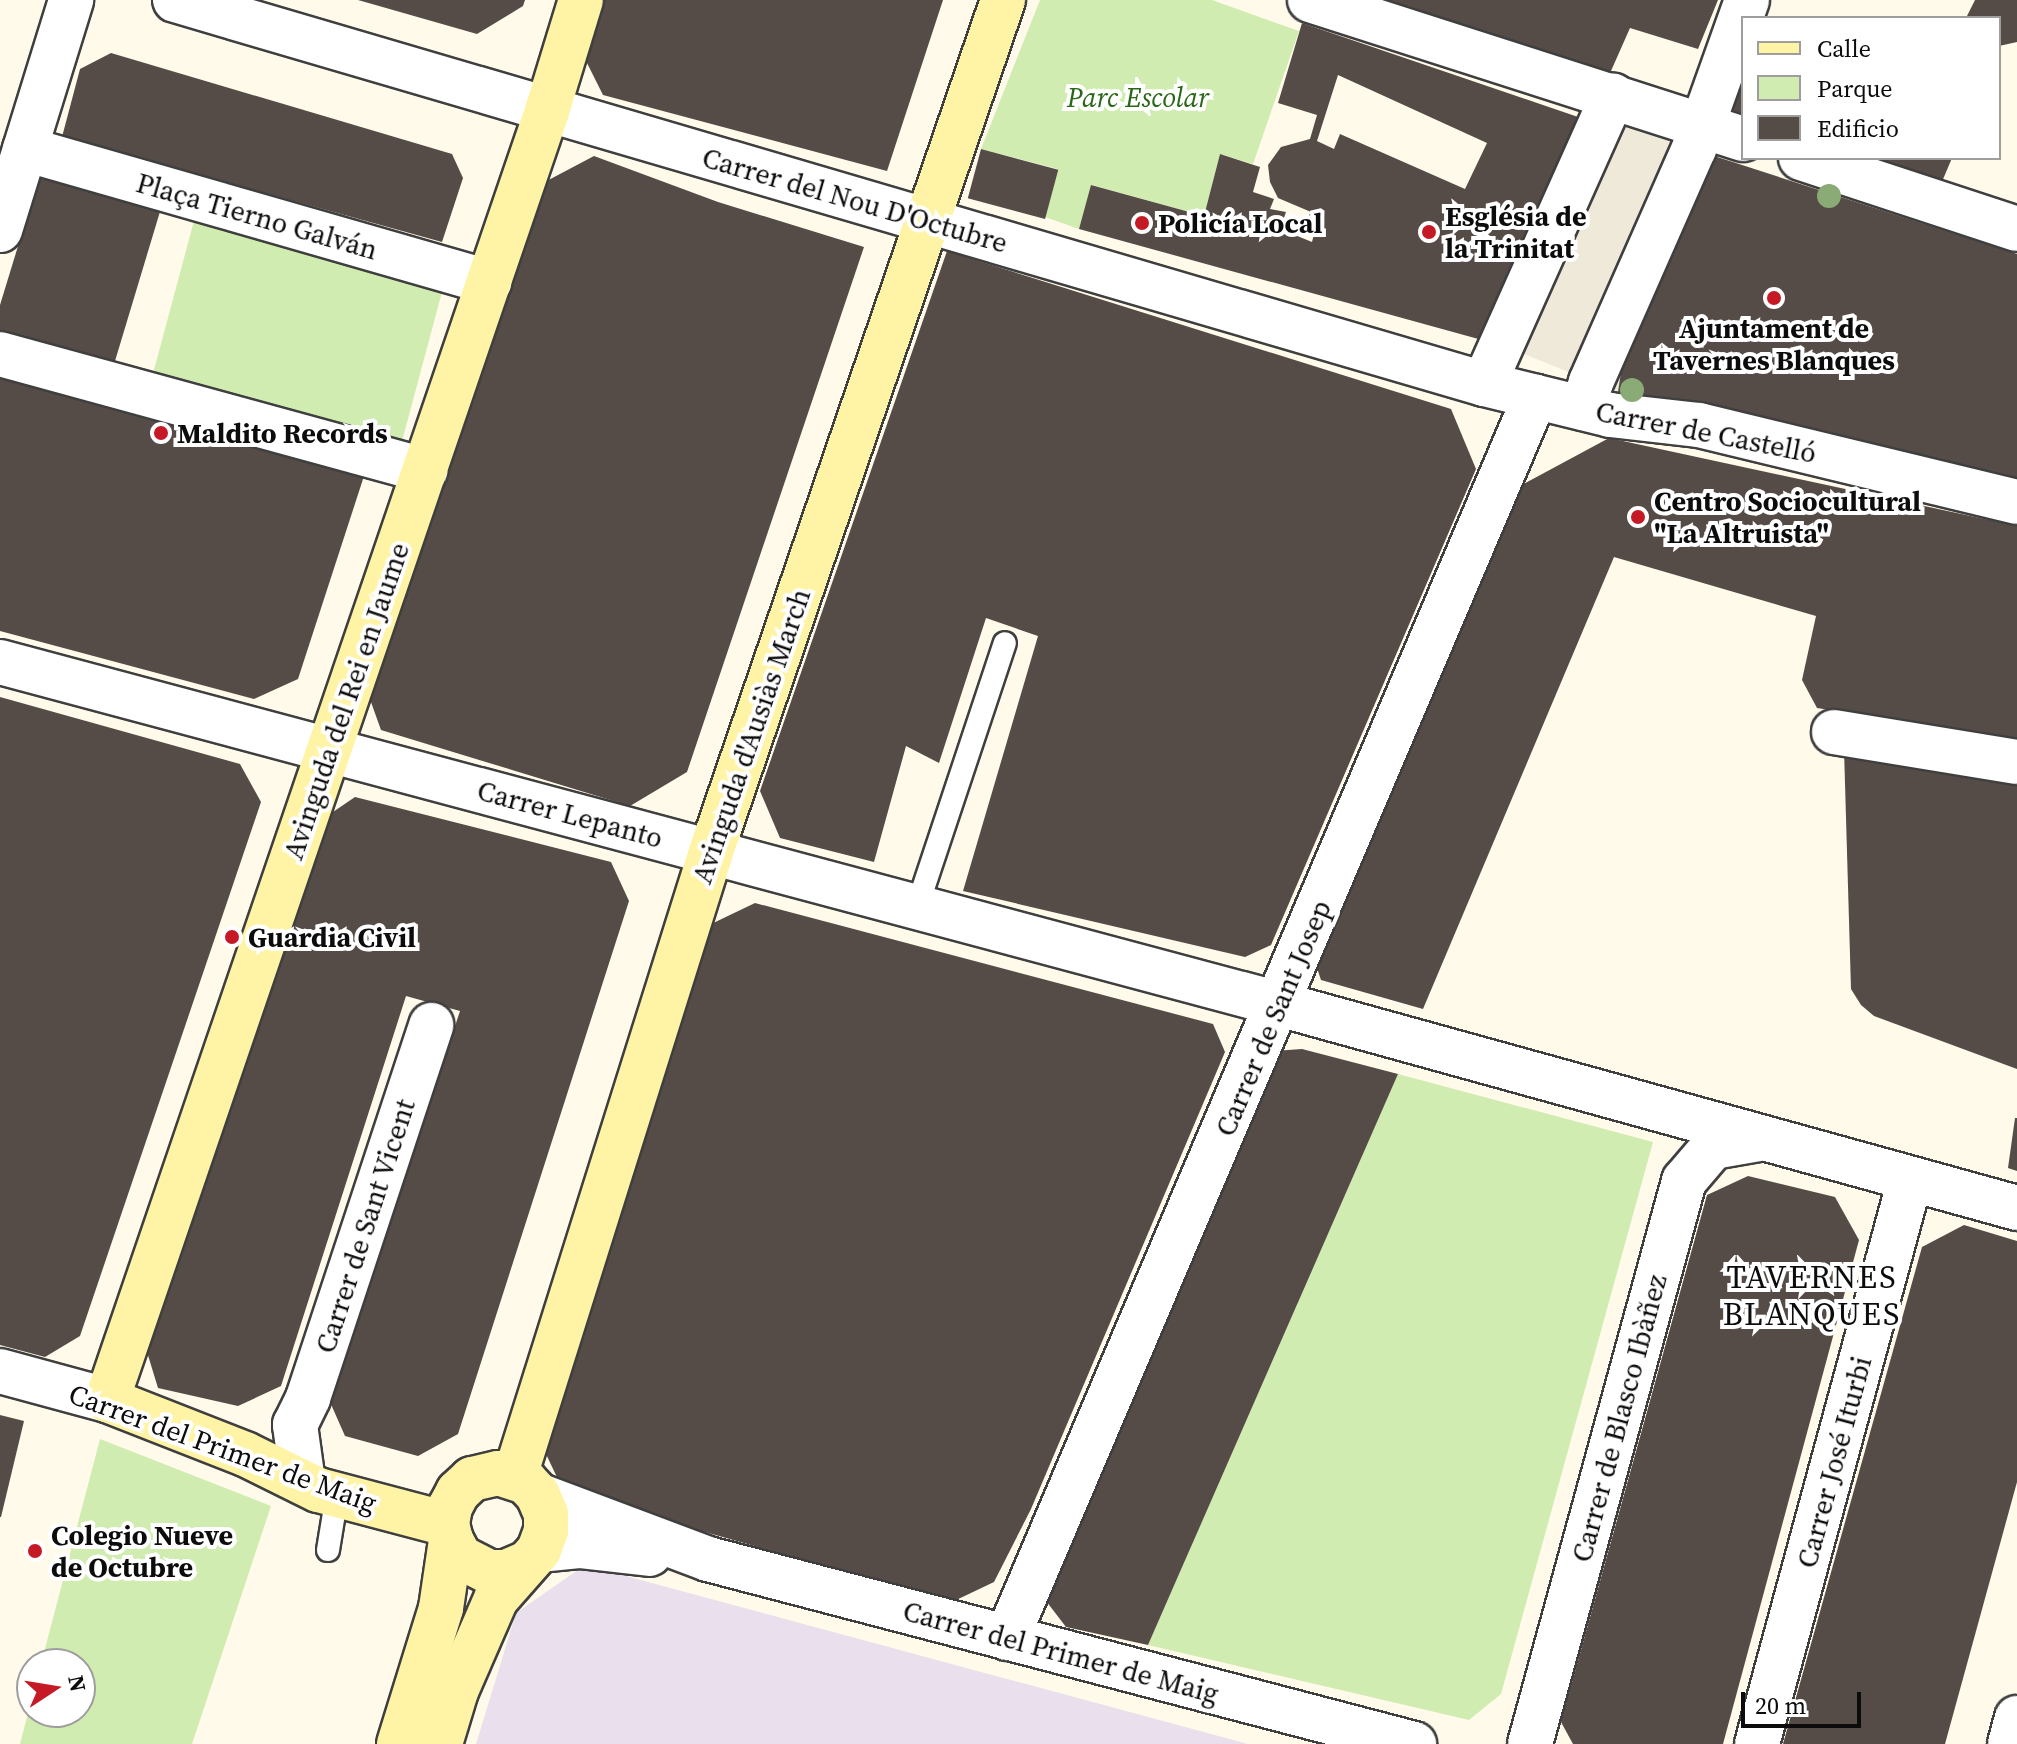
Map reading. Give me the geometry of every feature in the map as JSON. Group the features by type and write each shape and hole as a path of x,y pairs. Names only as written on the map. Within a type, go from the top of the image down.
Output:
{"street":[{"path":"0,230 71,0"},
{"name":"Carrer del Nou D'Octubre","path":"175,0 1535,397"},
{"name":"Avinguda del Rei en Jaume","path":"107,1400 547,111 581,0"},
{"name":"Avinguda d'Ausiàs March","path":"526,1485 711,852 1003,0"},
{"path":"1310,0 1724,132"},
{"path":"1583,408 1591,382 1724,132 1741,32"},
{"path":"1484,384 1613,96"},
{"name":"Plaça Tierno Galván","path":"25,149 489,282"},
{"path":"1807,160 2017,229"},
{"path":"0,354 425,470"},
{"name":"Carrer de Castelló","path":"1535,397 1610,415 1699,425 2017,502"},
{"name":"Carrer de Sant Josep","path":"1007,1638 1535,397"},
{"name":"Carrer Lepanto","path":"0,662 1279,1004 2017,1208"},
{"path":"1834,732 2017,762"},
{"name":"Carrer de Sant Vicent","path":"295,1425 308,1398 431,1025"},
{"name":"Carrer de Blasco Ibàñez","path":"1530,1744 1684,1181 1713,1147 1760,1139"},
{"name":"Carrer José Iturbi","path":"1757,1744 1910,1180"},
{"name":"Carrer del Primer de Maig","path":"0,1371 107,1400 245,1454 320,1488 449,1532"},
{"path":"245,1454 295,1425 320,1488"},
{"path":"399,1744 441,1608 450,1507 458,1492 472,1479 498,1473 526,1485 546,1523 533,1556 496,1599 456,1691 441,1740"},
{"name":"Carrer del Primer de Maig","path":"526,1485 708,1559 1414,1744"},
{"path":"449,1532 460,1557 489,1572 506,1572 533,1556"},
{"name":"Carrer del Primer de Maig","path":"533,1556 579,1546 708,1559"},
{"path":"2010,1744 2017,1718"}],"lane":[{"path":"917,907 1005,643"},
{"path":"320,1488 328,1550"}],"shaded area":[{"path":"1593,116 1708,154 1626,338 1618,392 1494,342"},
{"path":"585,1565 1248,1744 476,1744 516,1613"}],"green space":[{"name":"Parc Escolar","path":"1040,0 1212,0 1299,31 1253,164 1220,154 1204,216 1092,185 1079,229 1045,217 1058,169 981,149"},
{"path":"195,217 444,284 401,446 152,379"},
{"path":"1398,1074 1653,1142 1501,1694 1469,1720 1148,1645"},
{"path":"100,1439 271,1506 192,1744 20,1744 24,1728 96,1728 96,1648 45,1648"}],"building":[{"path":"358,0 525,0 523,6 477,34"},
{"path":"602,0 943,0 887,171 603,95 582,53"},
{"path":"1359,0 1718,0 1698,49 1630,28 1607,80"},
{"path":"1975,0 2017,0 2017,42 2001,46 2001,16 1967,16"},
{"path":"1302,23 1581,118 1482,340 1079,229 1091,185 1204,216 1220,154 1260,167 1253,192 1274,199 1270,209 1286,212 1280,229 1312,242 1316,226 1305,222 1311,212 1278,198 1270,182 1268,165 1281,147 1310,139 1317,115 1278,103","holes":["1338,75 1487,143 1465,189 1340,134 1334,149 1317,141"]},
{"path":"111,53 452,154 463,178 442,242 62,137 80,69"},
{"path":"1741,86 1741,113 1732,110"},
{"path":"981,149 1058,170 1045,219 968,198"},
{"name":"Ajuntament de Tavernes Blanques","path":"1708,154 2017,254 2017,481 1618,392 1626,338"},
{"path":"594,156 718,202 864,247 687,772 630,806 381,730 367,691 541,184"},
{"path":"1875,160 1951,160 1941,184"},
{"path":"41,171 162,205 112,371 0,340 0,305"},
{"path":"947,251 1451,409 1476,469 1271,945 1245,957 963,891 1038,636 986,618 939,763 906,746 874,862 780,838 760,791"},
{"path":"0,378 364,476 298,679 254,699 0,631"},
{"path":"1609,438 2017,526 2017,739 1817,708 1802,680 1816,616 1614,557 1423,1009 1321,980 1311,950 1520,486"},
{"path":"0,697 240,764 261,802 80,1336 45,1357 0,1345"},
{"path":"1844,749 2017,779 2017,1069 1874,1016 1861,1005 1851,989"},
{"path":"355,797 611,862 629,901 458,1434 418,1456 345,1436 330,1402 460,1011 406,996 281,1386 238,1406 158,1388 147,1352 330,814"},
{"path":"755,903 1213,1024 1225,1052 1031,1509 994,1582 952,1602 564,1492 545,1452 707,926"},
{"path":"1302,1049 1398,1074 1148,1645 1066,1627 1043,1597 1274,1051"},
{"path":"2017,1118 2017,1171 2008,1168"},
{"path":"1748,1176 1835,1197 1859,1240 1723,1744 1573,1744 1561,1722 1707,1195"},
{"path":"1964,1225 2017,1241 2017,1482 1945,1744 1783,1744 1922,1247"},
{"path":"0,1415 24,1421 1,1517 0,1517"}],"place":[{"name":"Policía Local","path":"1142,223"},
{"name":"Església de la Trinitat","path":"1429,232"},
{"name":"Ajuntament de Tavernes Blanques","path":"1774,298"},
{"name":"Maldito Records","path":"161,433"},
{"name":"Centro Sociocultural \"La Altruista\"","path":"1638,517"},
{"name":"Guardia Civil","path":"232,937"},
{"name":"Colegio Nueve de Octubre","path":"35,1551"}],"district":[{"name":"TAVERNES BLANQUES","path":"1812,1296"}]}
